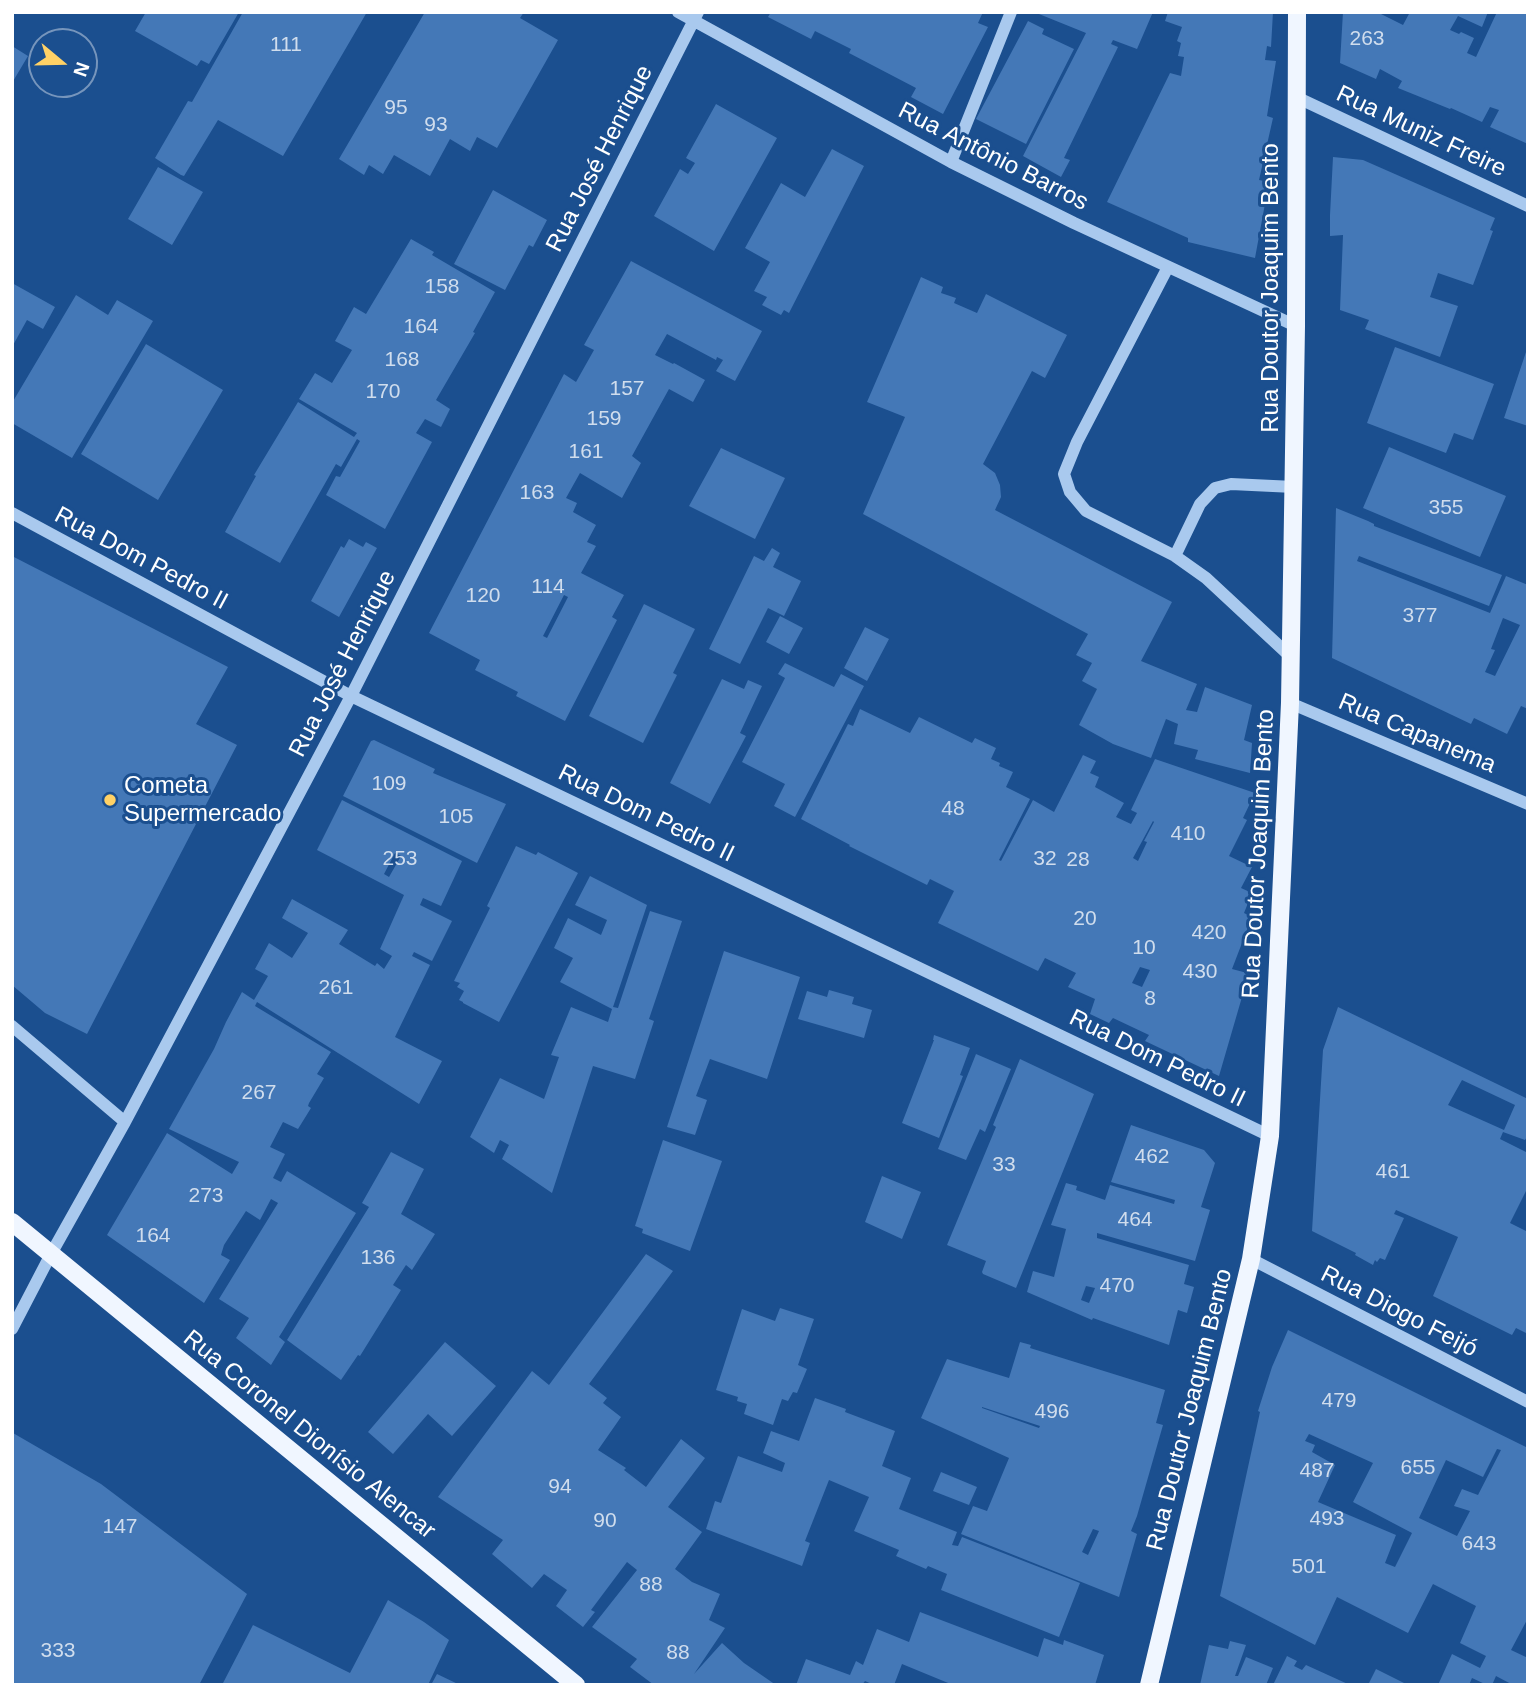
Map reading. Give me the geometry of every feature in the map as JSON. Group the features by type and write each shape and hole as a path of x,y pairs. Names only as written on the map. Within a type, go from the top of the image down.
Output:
{"main road":[{"name":"Rua Doutor Joaquim Bento","path":"1149,1685 1251,1259 1270,1136 1290,702 1296,327 1297,12"},
{"name":"Rua Coronel Dionísio Alencar","path":"12,1222 576,1685"}],"street":[{"name":"Rua Antônio Barros","path":"678,12 696,16 951,162 1296,327"},
{"path":"951,162 1011,12"},
{"name":"Rua José Henrique","path":"12,1329 351,696 696,16"},
{"name":"Rua Muniz Freire","path":"1296,97 1528,206"},
{"path":"1168,267 1077,442 1064,474 1070,492 1086,511 1175,556 1206,578 1291,657"},
{"path":"1175,556 1200,504 1215,488 1231,484 1294,487"},
{"name":"Rua Dom Pedro II","path":"12,513 351,696 1270,1136"},
{"name":"Rua Capanema","path":"1290,702 1528,804"},
{"path":"12,1026 125,1122"},
{"name":"Rua Diogo Feijó","path":"1251,1259 1528,1402"}],"building":[{"path":"146,12 239,12 209,64 201,60 197,66 135,31"},
{"path":"243,12 367,12 283,156 218,120 184,176 181,175 155,158 188,101 192,102"},
{"path":"425,12 524,12 520,18 558,40 497,148 477,137 470,151 450,139 430,176 394,155 383,174 369,165 364,175 339,159"},
{"path":"771,12 983,12 978,23 988,27 943,114 911,97 916,88 849,53 851,49 815,31 811,39 768,17"},
{"path":"1034,12 1153,12 1137,49 1113,40 1111,44 1118,47 1064,158 1070,160 1061,177 1023,156 1086,33"},
{"path":"1168,12 1273,12 1271,47 1267,46 1265,60 1276,61 1267,116 1273,118 1259,180 1269,182 1255,258 1188,242 1188,238 1107,202 1170,73 1181,76 1184,57 1178,56 1181,43 1177,41 1182,27 1165,21"},
{"path":"1343,12 1377,12 1403,25 1410,12 1488,12 1482,27 1458,16 1450,30 1474,38 1467,53 1476,57 1497,12 1528,12 1528,144 1490,127 1499,110 1490,107 1482,122 1398,88 1402,81 1380,69 1376,79 1340,63"},
{"path":"1028,21 1044,29 1042,34 1074,49 1026,144 976,119"},
{"path":"12,46 28,56 12,83"},
{"path":"716,104 777,138 714,251 654,216 680,169 688,174 695,163 686,158"},
{"path":"832,149 864,166 789,313 784,310 781,315 762,305 767,297 754,291 770,262 745,248 781,183 805,197"},
{"path":"1333,157 1363,160 1495,218 1490,230 1493,231 1473,285 1438,273 1430,297 1458,306 1440,357 1365,329 1369,320 1340,310 1343,235 1330,236"},
{"path":"158,167 203,192 172,245 128,219"},
{"path":"493,190 547,220 533,247 529,245 505,290 454,264"},
{"path":"411,239 434,252 432,255 495,292 473,332 475,333 436,400 450,409 441,427 425,419 416,433 432,442 385,529 326,495 336,476 340,477 360,441 357,439 341,467 336,464 280,563 225,532 256,476 254,475 298,402 354,437 357,433 299,399 315,373 332,383 352,350 335,341 354,307 366,314"},
{"path":"631,261 762,331 735,381 716,371 723,360 717,357 716,360 667,334 655,355 705,380 693,402 669,389 632,456 641,463 622,498 580,473 566,498 577,503 573,512 596,525 587,542 596,546 581,573 624,595 612,617 617,620 565,721 516,696 518,692 475,670 480,660 429,633 564,374 576,382 594,350 584,345","holes":["564,595 568,597 547,638 543,636"]},
{"path":"921,277 943,287 941,293 956,298 954,303 977,313 986,294 1067,335 1045,378 1032,371 983,464 995,473 1000,485 1001,497 995,510 1172,602 1141,661 1197,684 1186,710 1197,712 1205,687 1252,705 1244,740 1252,743 1250,773 1195,759 1198,750 1174,744 1178,724 1166,719 1151,758 1113,744 1079,725 1097,689 1082,681 1092,663 1076,655 1088,634 863,514 905,417 867,402"},
{"path":"12,283 55,307 43,329 27,320 12,347"},
{"path":"76,295 108,315 117,300 153,321 72,458 12,423 12,403"},
{"path":"146,344 223,390 158,500 81,454"},
{"path":"1395,347 1494,384 1473,440 1454,433 1446,453 1367,423"},
{"path":"1528,349 1528,426 1504,418"},
{"path":"1389,447 1506,496 1480,557 1363,508"},
{"path":"721,448 785,478 755,539 689,506"},
{"path":"1336,508 1374,526 1502,575 1489,606 1359,556 1357,561 1490,613 1506,576 1528,585 1528,709 1521,706 1507,734 1474,718 1471,724 1332,658","holes":["1503,618 1520,625 1495,676 1485,672 1495,650 1491,649"]},
{"path":"349,539 363,547 366,542 377,548 339,617 311,601 341,546 344,548"},
{"path":"772,548 780,553 773,567 801,581 784,616 768,608 740,664 709,649 754,556 764,561"},
{"name":"Cometa Supermercado","path":"12,556 228,667 196,724 237,745 87,1034 45,1013 12,985"},
{"path":"644,604 695,629 673,673 677,675 643,743 589,716"},
{"path":"780,616 803,628 789,654 766,642"},
{"path":"865,627 889,639 867,681 844,668"},
{"path":"785,663 834,687 841,674 864,686 795,817 774,806 785,784 742,762 785,678 778,674"},
{"path":"722,679 744,689 748,680 762,686 740,733 746,736 710,804 670,783"},
{"path":"860,709 910,733 919,717 972,743 975,738 996,748 991,759 1013,772 1006,787 1030,799 999,860 1001,861 1033,800 1054,812 1083,755 1096,761 1090,773 1099,777 1095,787 1124,803 1116,817 1131,824 1137,813 1131,810 1155,759 1255,793 1243,818 1247,820 1229,856 1252,867 1241,888 1252,893 1244,913 1252,917 1232,969 1251,974 1248,999 1242,997 1219,1076 1145,1041 1149,1035 1113,1018 1109,1023 1090,1014 1095,999 1068,987 1076,973 1045,958 1038,971 938,923 954,891 930,879 927,885 801,819 848,724 853,726","holes":["1153,821 1144,841 1147,842 1138,861 1133,858","1140,967 1150,970 1142,987 1132,983"]},
{"path":"374,740 435,769 433,773 506,804 477,863 343,796 371,741"},
{"path":"342,800 462,861 441,906 423,898 420,905 452,921 432,961 414,952 412,956 430,965 395,1037 442,1061 419,1104 257,1002 255,1006 331,1052 317,1074 324,1078 298,1129 283,1122 270,1147 285,1154 273,1178 281,1182 287,1171 356,1213 279,1337 285,1342 271,1365 236,1338 249,1318 219,1299 278,1203 271,1199 260,1220 246,1211 224,1245 221,1255 230,1260 204,1303 107,1235 167,1133 232,1174 239,1162 169,1129 242,992 254,1000 268,976 255,969 269,943 292,958 308,933 282,918 292,899 348,930 339,944 375,966 377,963 384,969 392,956 380,949 404,895 317,850","holes":["395,853 401,856 389,877 384,874"]},
{"path":"516,846 536,855 538,852 578,873 499,1022 459,1000 464,991 457,987 460,983 454,981 490,908 487,906"},
{"path":"590,876 647,905 613,1007 618,1008 650,911 682,921 649,1019 654,1021 635,1079 593,1066 552,1193 502,1159 509,1145 500,1140 494,1153 470,1137 500,1078 544,1099 559,1057 551,1055 571,1007 608,1022 612,1009 560,982 573,958 554,948 568,918 601,935 607,920 575,905"},
{"path":"724,951 800,977 767,1079 710,1059 696,1096 707,1100 695,1135 667,1127"},
{"path":"829,990 854,997 852,1004 872,1010 864,1038 798,1019 807,991 827,997"},
{"path":"1338,1007 1528,1099 1528,1135 1525,1140 1503,1132 1500,1139 1528,1153 1528,1187 1510,1223 1528,1232 1528,1334 1516,1328 1512,1335 1433,1296 1458,1237 1396,1210 1394,1214 1404,1218 1385,1260 1375,1260 1373,1265 1355,1255 1356,1253 1312,1231 1323,1050","holes":["1462,1080 1515,1105 1504,1130 1448,1105"]},
{"path":"934,1035 970,1048 960,1075 963,1076 939,1138 902,1123"},
{"path":"976,1054 1011,1069 985,1132 980,1129 966,1160 938,1149"},
{"path":"1020,1059 1094,1094 1016,1288 983,1274 986,1261 947,1245 996,1127 993,1125"},
{"path":"1131,1125 1204,1150 1215,1163 1201,1207 1210,1210 1195,1261 1097,1233 1097,1238 1189,1265 1184,1284 1194,1287 1187,1313 1178,1310 1169,1345 1093,1318 1092,1320 1027,1292 1033,1271 1054,1277 1066,1229 1051,1225 1066,1183 1077,1186 1076,1190 1105,1200 1110,1185 1174,1204 1175,1200 1111,1182","holes":["1086,1286 1095,1288 1089,1303 1081,1300"]},
{"path":"663,1140 722,1161 690,1251 642,1233 643,1229 635,1226"},
{"path":"391,1152 424,1169 401,1214 435,1234 412,1270 406,1265 393,1285 401,1290 360,1356 358,1355 341,1380 287,1340 369,1207 362,1203"},
{"path":"882,1176 921,1192 902,1239 865,1222"},
{"path":"646,1254 673,1271 589,1384 607,1398 603,1403 621,1417 598,1450 626,1468 624,1470 646,1487 681,1439 705,1458 668,1507 702,1532 675,1569 692,1582 720,1594 709,1620 725,1628 694,1674 722,1643 744,1663 776,1685 654,1685 630,1667 637,1659 592,1627 637,1570 627,1562 591,1610 595,1612 583,1627 556,1606 567,1590 544,1574 532,1588 492,1554 503,1540 438,1497 532,1371 549,1385"},
{"path":"780,1308 814,1319 798,1365 807,1369 797,1393 793,1392 788,1401 782,1399 773,1425 744,1414 747,1404 737,1401 738,1397 716,1390 742,1309 775,1321"},
{"path":"1288,1330 1528,1448 1528,1618 1511,1650 1528,1658 1528,1685 1513,1685 1496,1676 1492,1685 1472,1678 1469,1685 1438,1685 1452,1654 1480,1668 1486,1656 1460,1643 1476,1606 1433,1584 1408,1633 1337,1597 1315,1645 1220,1596 1260,1412 1258,1411 1272,1367","holes":["1309,1434 1373,1463 1353,1502 1412,1533 1395,1567 1385,1563 1396,1535 1318,1502 1335,1465 1312,1452 1315,1445 1305,1441","1497,1449 1501,1450 1478,1495 1462,1489 1454,1506 1470,1511 1457,1536 1419,1518 1446,1460 1483,1477"]},
{"path":"445,1342 496,1386 452,1436 428,1414 393,1454 368,1432"},
{"path":"1020,1342 1031,1345 1030,1348 1165,1390 1156,1423 1163,1425 1131,1531 1137,1534 1119,1597 961,1534 973,1506 987,1511 1009,1458 921,1418 947,1359 1009,1378","holes":["982,1407 1040,1426 1039,1428","1093,1529 1099,1531 1088,1555 1082,1552"]},
{"path":"815,1398 895,1431 882,1466 911,1478 899,1509 957,1532 952,1545 958,1546 962,1537 1080,1583 1059,1637 941,1590 947,1574 928,1566 926,1569 896,1556 899,1550 854,1531 869,1497 829,1480 805,1541 810,1543 802,1566 706,1529 715,1501 721,1503 738,1456 782,1472 785,1463 763,1453 771,1431 799,1441"},
{"path":"13,1433 101,1484 247,1594 199,1685 12,1685"},
{"path":"941,1472 977,1487 969,1505 933,1491"},
{"path":"388,1600 449,1640 428,1685 222,1685 253,1625 350,1673"},
{"path":"920,1612 1038,1657 1044,1638 1063,1645 1064,1640 1104,1655 1095,1685 953,1685 902,1664 894,1685 874,1685 865,1681 862,1685 796,1685 806,1659 850,1675 856,1661 863,1665 877,1629 909,1642"},
{"path":"1230,1641 1246,1645 1235,1676 1238,1676 1246,1657 1273,1668 1266,1685 1200,1685 1209,1645 1228,1649"},
{"path":"1287,1656 1297,1661 1294,1666 1302,1670 1306,1665 1350,1685 1273,1685"},
{"path":"1376,1669 1408,1685 1368,1685"},
{"path":"437,1674 460,1685 431,1685"}],"place":[{"name":"Cometa Supermercado","path":"110,800"}]}
